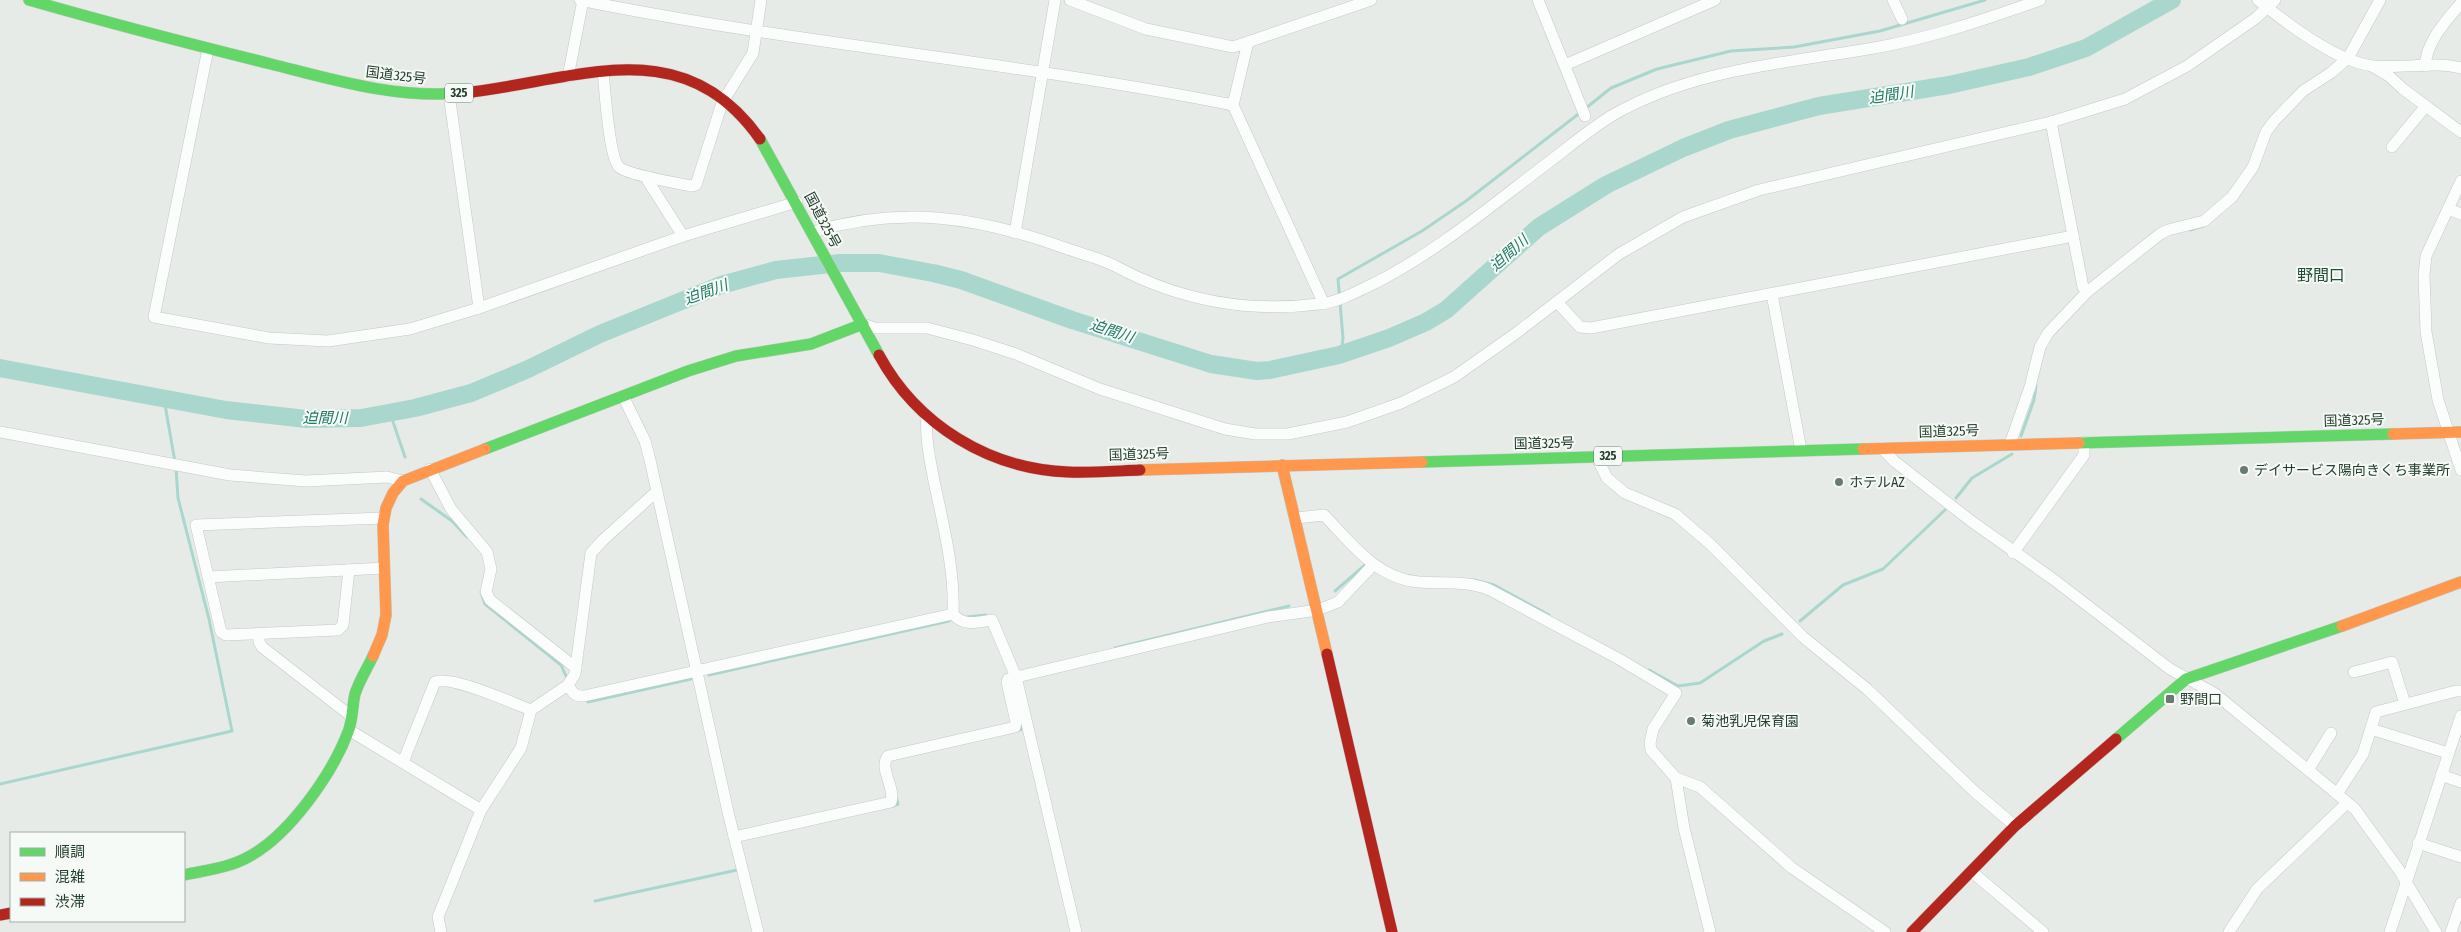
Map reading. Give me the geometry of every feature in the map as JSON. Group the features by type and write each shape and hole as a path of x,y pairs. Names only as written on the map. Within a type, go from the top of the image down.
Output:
{"main road":[{"name":"国道325号","path":"29,0 66,6 208,49 375,89 410,94 449,94 603,72 641,69 668,72 701,83 726,99 760,138 797,202 889,373 927,416 944,431 979,452 1014,464 1050,471 2461,432"},
{"path":"185,875 236,862 267,846 323,778 349,730 350,716 357,690 385,625 384,518 391,494 403,481 430,469 485,451 710,363 743,355 810,344 863,324"},
{"path":"1282,464 1318,610 1392,932"},
{"path":"1912,932 2015,826 2186,679 2311,638 2461,582"}],"street":[{"path":"568,77 582,0 756,32 1041,74 1233,106"},
{"path":"603,72 614,159 622,169 690,186 696,185 709,139 722,104 752,53 761,0"},
{"path":"1015,233 1055,0"},
{"path":"1070,0 1146,29 1233,47 1354,3 1371,0"},
{"path":"1538,0 1585,116"},
{"path":"1565,64 1715,0"},
{"path":"1893,0 1902,19"},
{"path":"814,236 844,223 869,218 923,216 955,220 1015,233 1106,263 1148,284 1194,299 1227,305 1289,307 1324,304 1353,294 1394,273 1464,225 1590,130 1614,115 1656,94 1723,73 1920,38 1972,24 2040,0"},
{"path":"2010,444 2030,387 2040,347 2060,320 2087,292 2168,230 2197,224 2216,212 2248,177 2266,132 2274,121 2303,91 2332,72 2348,58 2380,0"},
{"path":"863,324 874,328 927,328 973,340 1016,354 1100,389 1200,423 1242,432 1273,435 1347,422 1372,415 1428,391 1480,360 1638,241 1682,218 1725,200 1782,184 2052,122 2125,99 2153,85 2208,52 2267,2 2299,32 2348,58 2372,66 2389,76 2425,107 2461,132"},
{"path":"2425,66 2426,54 2432,42 2461,3"},
{"path":"1248,42 1233,106 1324,304"},
{"path":"208,49 154,317 268,338 328,341 410,329 479,308 683,236 797,202"},
{"path":"2372,66 2461,68"},
{"path":"449,94 479,308"},
{"path":"2392,146 2425,107"},
{"path":"2052,122 2073,236 2084,287 2087,292"},
{"path":"649,177 648,181 683,236"},
{"path":"2461,181 2426,256 2424,275 2426,332 2438,400 2461,470"},
{"path":"2448,209 2461,214"},
{"path":"1557,302 1580,327 1591,328 2073,236"},
{"path":"1772,294 1801,450"},
{"path":"624,396 645,441 734,837 758,932"},
{"path":"927,416 925,435 942,519 954,597 953,614 960,622 966,623 992,620 1016,677 1076,932"},
{"path":"0,432 230,475 306,481 387,477 403,481"},
{"path":"2013,552 2084,456 2084,442"},
{"path":"1882,448 1955,509 2053,579 2170,669 2214,693 2337,794 2354,809 2405,881 2436,932"},
{"path":"1596,456 1607,478 1625,493 1675,514 1709,543 1803,637 1867,689 1974,792 2015,826"},
{"path":"430,469 451,509 487,552 491,569 486,592 490,600 576,668"},
{"path":"441,932 438,917 481,810 521,748 531,710 568,685 576,668 592,553 603,540 656,492"},
{"path":"1296,518 1324,515 1373,565 1406,580 1470,583 1482,586 1619,659 1676,693 1653,729 1650,743 1651,750 1676,778 1700,787 1792,868 1885,932"},
{"path":"349,570 343,625 338,630 226,635 221,632 196,525 384,518"},
{"path":"734,837 891,802 892,794 885,764 888,756 1015,727 1016,722 1007,682 1008,679 1268,617 1318,610 1338,602 1373,565"},
{"path":"208,577 385,568"},
{"path":"568,685 573,694 578,697 584,696 953,614"},
{"path":"259,634 259,642 262,647 350,716"},
{"path":"2354,672 2392,662 2405,704"},
{"path":"403,762 435,682 447,681 474,688 531,710"},
{"path":"2337,794 2363,754 2376,712 2456,690 2461,691"},
{"path":"2390,932 2448,753 2459,730 2461,716"},
{"path":"2371,729 2448,753"},
{"path":"349,730 481,810"},
{"path":"2308,770 2331,733"},
{"path":"2441,775 2461,782"},
{"path":"1676,778 1684,828 1710,932"},
{"path":"2229,932 2257,888 2347,803"},
{"path":"2418,843 2461,857"},
{"path":"1972,872 2043,932"},
{"path":"2452,932 2461,903"}],"waterway":[{"path":"1586,108 1611,88 1657,69 1731,51 1794,47 1880,31 1985,0"},
{"name":"迫間川","path":"0,368 226,410 306,419 361,418 415,408 471,393 526,370 600,334 721,285 776,270 840,263 879,263 961,280 1072,320 1211,364 1257,371 1270,370 1339,355 1389,338 1426,322 1446,310 1539,227 1606,185 1683,148 1729,130 1819,106 1949,85 2029,67 2086,48 2172,0"},
{"path":"1341,354 1343,338 1338,279 1422,231 1466,201 1581,112"},
{"path":"2190,230 2203,226"},
{"path":"2021,436 2034,400 2036,385"},
{"path":"164,399 175,462"},
{"path":"390,413 405,457"},
{"path":"1956,498 1972,478 2012,454"},
{"path":"0,784 232,731 209,619 178,498 176,469"},
{"path":"421,499 452,521 467,537"},
{"path":"1800,621 1843,585 1883,569 1945,510"},
{"path":"1335,591 1365,565"},
{"path":"1474,580 1494,585 1549,615"},
{"path":"481,592 485,604 561,665 566,676"},
{"path":"1115,648 1289,606"},
{"path":"967,617 986,615 988,619"},
{"path":"709,675 949,621"},
{"path":"1649,670 1678,686 1700,683 1764,641 1782,634"},
{"path":"588,702 691,679"},
{"path":"1016,731 1022,729 1021,723"},
{"path":"893,806 898,804 896,796"},
{"path":"595,901 737,870"}],"traffic: fast":[{"path":"29,0 342,82 389,91 437,94 462,93"},
{"path":"760,139 879,355"},
{"path":"485,449 688,371 736,356 811,344 863,324"},
{"path":"2079,443 2393,434"},
{"path":"1422,462 1863,449"},
{"path":"2116,739 2186,679 2342,626"},
{"path":"185,875 218,868 250,856 280,833 308,802 321,784 341,748 350,727 357,689 373,656"}],"traffic: slow":[{"path":"2393,434 2461,432"},
{"path":"1863,449 2079,443"},
{"path":"373,656 382,635 386,615 383,525 386,508 393,493 403,481 485,449"},
{"path":"1140,470 1422,462"},
{"path":"1282,465 1327,654"},
{"path":"2342,626 2461,582"}],"traffic: jam":[{"path":"462,93 585,73 623,70 661,72 696,83 729,104 760,139"},
{"path":"879,355 895,380 913,402 958,439 984,452 1010,462 1039,469 1068,472 1140,470"},
{"path":"1327,654 1392,932"},
{"path":"1912,932 2015,826 2116,739"},
{"path":"0,915 10,913"}],"place":[{"name":"デイサービス陽向きくち事業所","path":"2244,470"},
{"name":"ホテルAZ","path":"1839,482"},
{"name":"野間口","path":"2170,699"},
{"name":"菊池乳児保育園","path":"1691,721"}],"district":[{"name":"野間口","path":"2321,275"}]}
